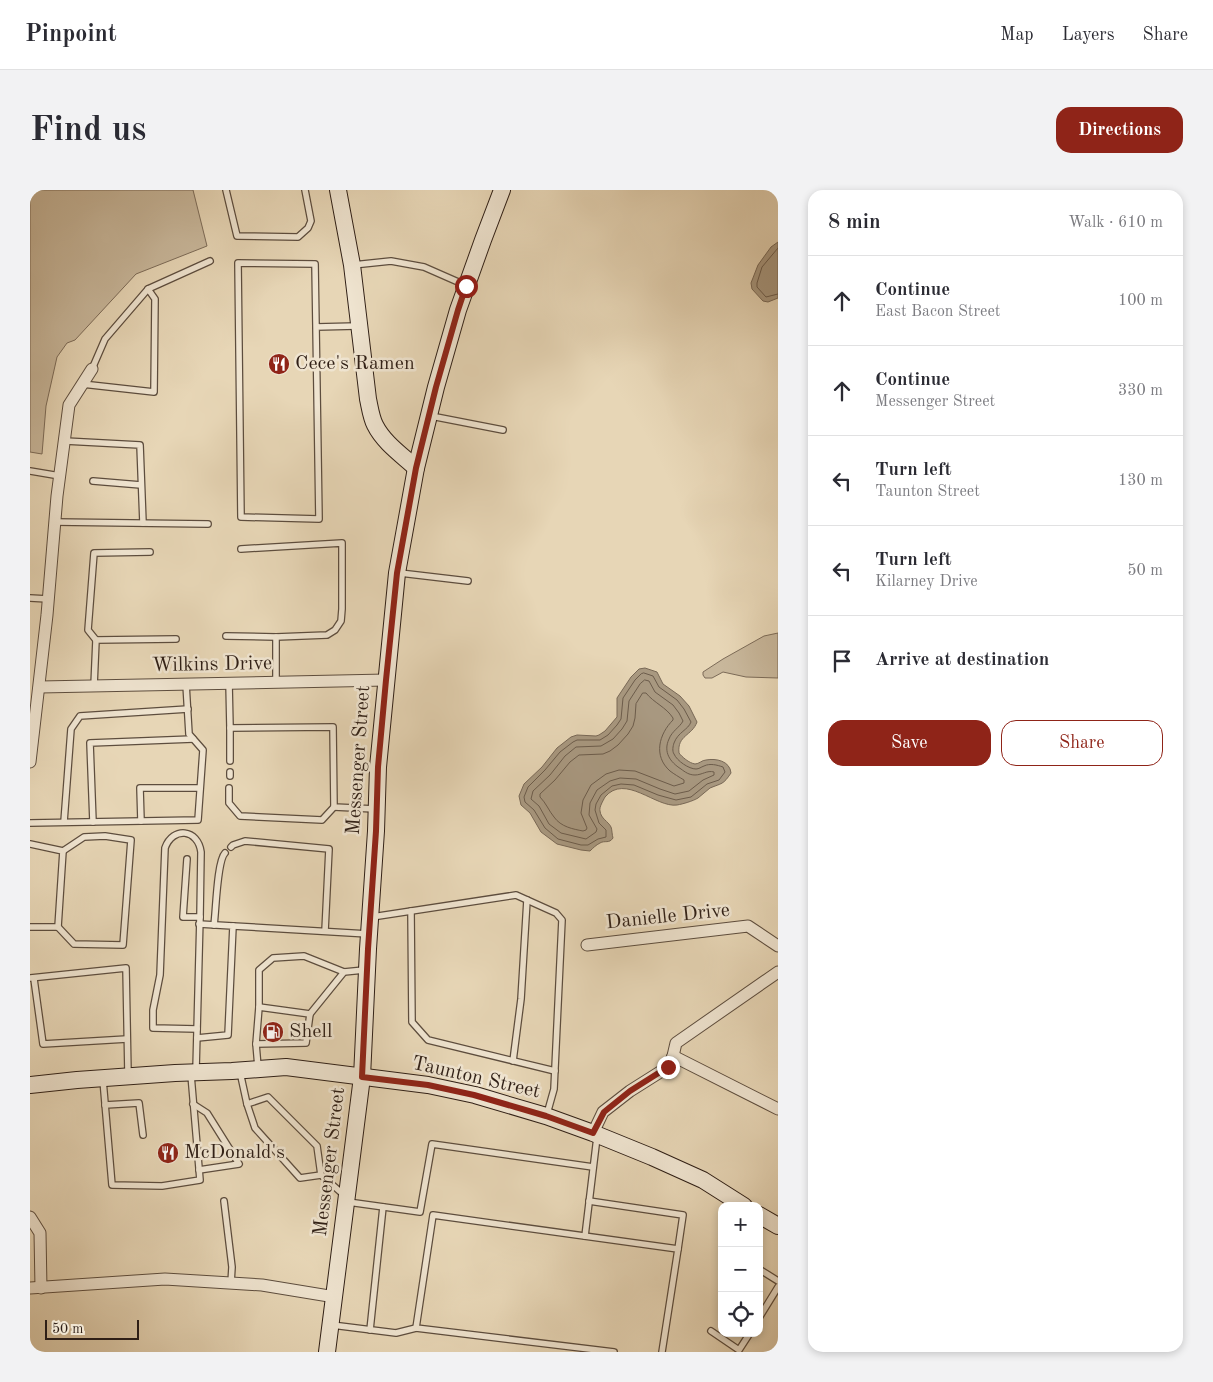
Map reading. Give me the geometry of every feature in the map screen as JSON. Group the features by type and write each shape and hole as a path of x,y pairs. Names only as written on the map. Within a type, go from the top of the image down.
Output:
{"main road":[{"path":"338,190 352,265 371,416 382,436 416,468"},
{"name":"Messenger Street","path":"328,1352 362,1077 378,767 397,573 416,468 429,416 466,286 502,190"},
{"name":"Taunton Street","path":"30,1085 128,1076 286,1067 428,1085 474,1095 546,1116 595,1134 703,1180 738,1202"},
{"path":"763,1217 778,1226"}],"street":[{"path":"30,762 40,687 55,522 69,405 92,369"},
{"name":"Wilkins Drive","path":"40,687 386,680"},
{"name":"Danielle Drive","path":"587,945 748,926 778,946"},
{"path":"595,1134 604,1112 630,1091 668,1067 676,1043 778,972"},
{"path":"673,1056 778,1108"},
{"path":"30,1217 40,1233 36,1288 165,1279 262,1285 335,1297"}],"lane":[{"path":"226,190 237,236 298,236 308,228 311,221 304,190"},
{"path":"92,369 105,339 148,289 210,261"},
{"path":"352,265 377,264 391,261 424,267 466,286"},
{"path":"238,263 315,264 316,327 319,518 241,517 238,263"},
{"path":"82,384 154,392 155,300 148,289"},
{"path":"316,327 359,326"},
{"path":"429,416 503,430"},
{"path":"64,441 140,445 143,523"},
{"path":"30,470 60,476"},
{"path":"93,481 142,485"},
{"path":"55,522 208,524"},
{"path":"226,636 326,635 335,630 340,621 342,609 342,543 240,549"},
{"path":"94,686 96,640 88,630 94,553 150,552"},
{"path":"397,573 468,581"},
{"path":"30,598 48,599"},
{"path":"276,637 276,682"},
{"path":"96,640 176,639"},
{"path":"229,683 230,761"},
{"path":"30,823 198,820 203,750 189,734 186,684"},
{"path":"64,822 72,729 80,716 188,709"},
{"path":"230,728 333,727 334,807 322,820 240,816 229,803 230,788"},
{"path":"93,822 90,743 193,739"},
{"path":"141,821 140,788 200,788"},
{"path":"334,807 376,809"},
{"path":"103,1078 112,1186 162,1186 200,1180 193,1104 193,1072 197,1038 202,852 198,840 193,836 182,833 176,834 167,842 165,848 160,975 153,1010 153,1028 197,1029"},
{"path":"30,844 63,851 84,837 105,836 131,840 123,945 74,944 58,927 30,926"},
{"path":"232,847 245,840 329,849 325,932"},
{"path":"58,927 63,851"},
{"path":"214,925 219,872 222,856 225,853"},
{"path":"186,859 183,917 200,917"},
{"path":"370,917 516,895 556,913 562,920 555,1071 554,1090 546,1116"},
{"path":"513,1061 521,999 528,900"},
{"path":"411,911 412,1022 428,1040 555,1071"},
{"path":"200,924 369,934"},
{"path":"197,1038 228,1035 233,926"},
{"path":"259,1069 256,1044 259,970 273,958 304,956 344,972 367,969"},
{"path":"127,1039 43,1044 32,978 126,968 128,1076"},
{"path":"256,1044 306,1044 310,1014 344,972"},
{"path":"259,1007 310,1014"},
{"path":"239,1070 255,1128 300,1178 321,1175"},
{"path":"247,1104 268,1097 317,1146 321,1175 347,1200 433,1215 678,1249"},
{"path":"105,1105 138,1103 143,1135"},
{"path":"193,1104 207,1113 239,1164 199,1170"},
{"path":"585,1236 594,1168 595,1134"},
{"path":"420,1212 432,1144 594,1168"},
{"path":"224,1201 232,1267 231,1283"},
{"path":"589,1201 683,1215 662,1352"},
{"path":"370,1330 384,1207"},
{"path":"416,1328 433,1215"},
{"path":"763,1272 778,1281"},
{"path":"763,1311 778,1287"},
{"path":"331,1325 396,1333 416,1328 614,1352"},
{"path":"711,1331 718,1336"},
{"path":"720,1337 739,1350 747,1337"}],"shaded area":[{"path":"30,190 193,190 207,246 136,274 75,340 67,343 57,357 46,406 42,454 30,452"},
{"path":"778,633 778,678 746,677 723,672 712,678 705,678 703,675 703,672 723,659 764,636"}],"water":[{"path":"778,242 778,298 768,302 763,301 752,289 751,283 758,265 771,247"},
{"path":"645,668 657,672 663,684 680,696 689,706 697,722 695,727 682,739 679,753 686,760 695,764 710,759 722,761 728,766 731,773 724,782 710,788 698,798 677,805 669,805 631,790 613,791 605,797 600,809 602,816 611,827 613,838 611,840 600,843 590,851 557,844 541,832 530,813 521,805 519,796 524,784 542,767 557,748 571,737 577,735 596,736 605,731 617,717 617,698 631,677 639,669"}],"place":[{"name":"Cece's Ramen","path":"279,364"},
{"name":"Shell","path":"273,1032"},
{"name":"McDonald's","path":"168,1153"}],"route":[{"path":"466,286 436,387 416,468 397,573 378,767 362,1077 428,1085 474,1095 546,1116 593,1133 604,1112 630,1091 668,1067"}]}
